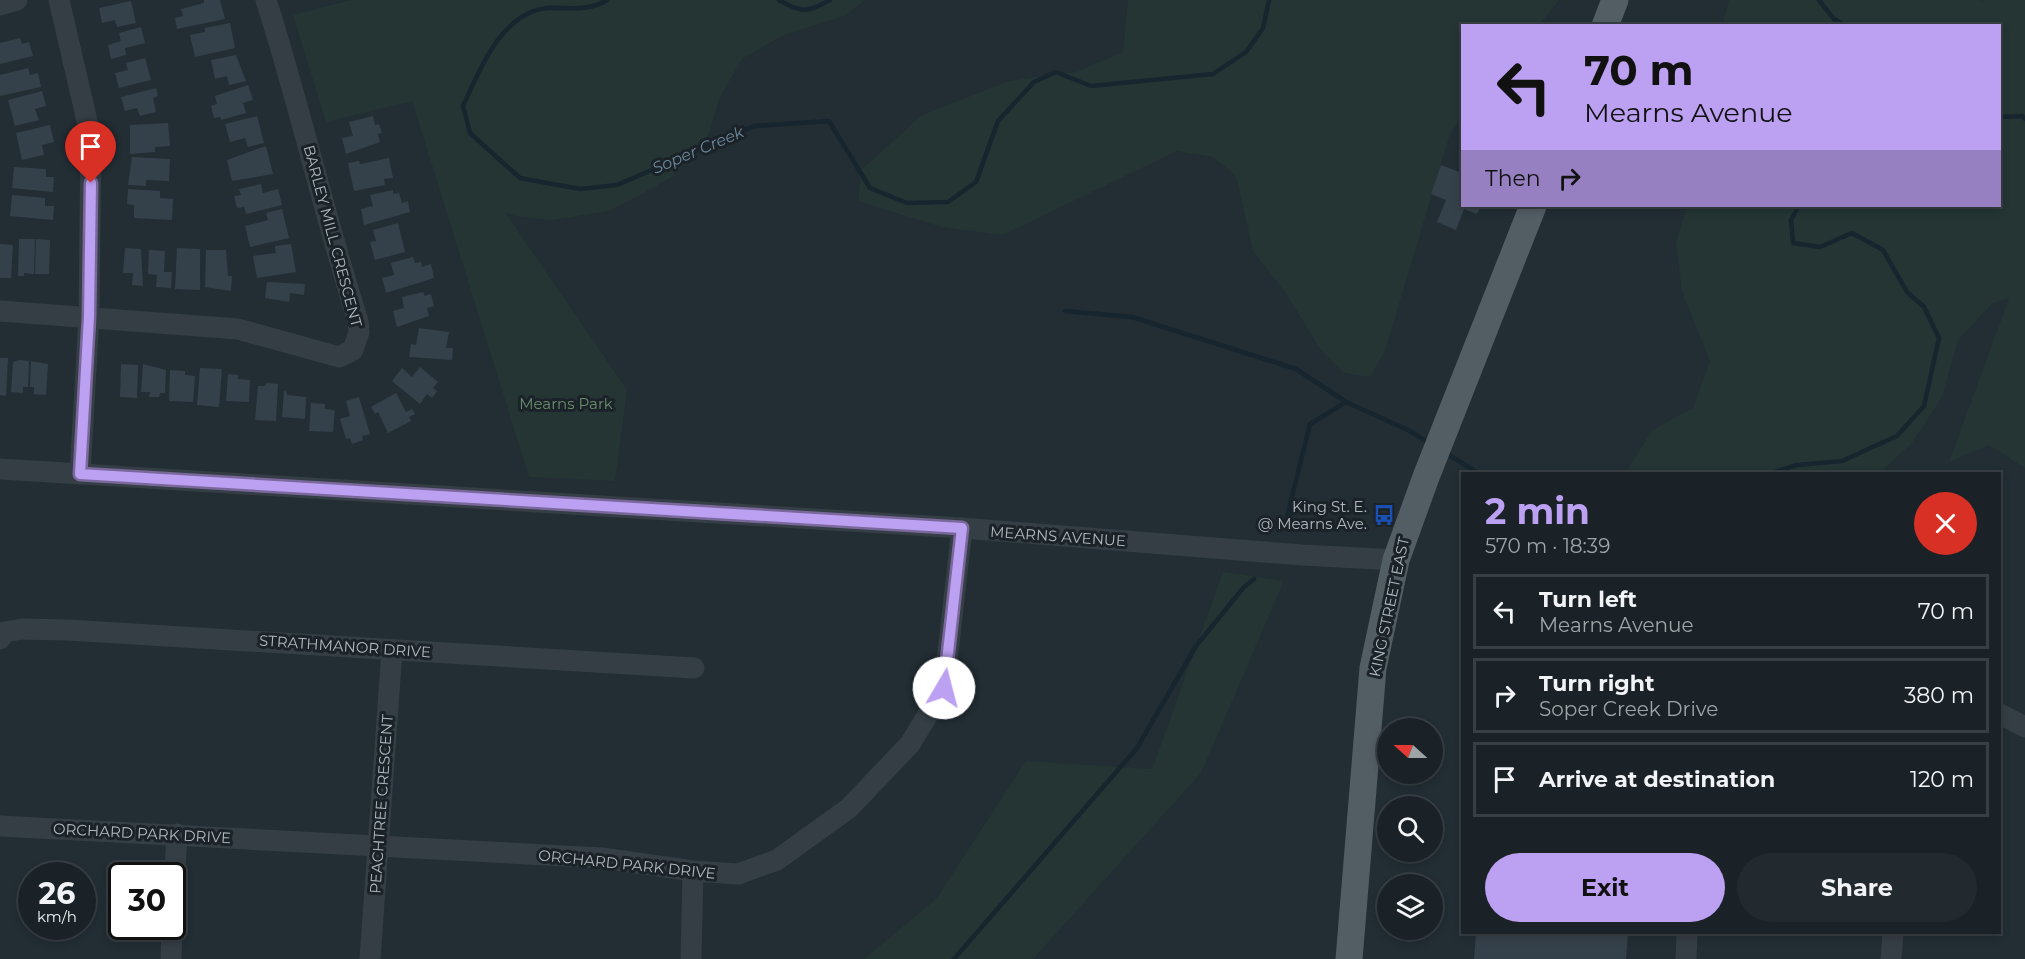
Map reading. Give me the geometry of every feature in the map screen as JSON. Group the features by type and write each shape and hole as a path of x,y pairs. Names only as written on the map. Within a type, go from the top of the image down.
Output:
{"main road":[{"path":"1606,24 1615,0"},
{"name":"KING STREET EAST","path":"1349,959 1373,668 1396,560 1426,477 1533,207"}],"street":[{"path":"0,5 17,0"},
{"path":"59,0 91,138 89,317 80,474"},
{"name":"BARLEY MILL CRESCENT","path":"89,317 237,329 339,357 353,350 359,332 358,321 335,248 300,111 266,0"},
{"path":"0,311 89,317"},
{"name":"MEARNS AVENUE","path":"0,469 962,528 1302,555 1396,560"},
{"name":"ORCHARD PARK DRIVE","path":"0,826 602,858 693,872 738,874 777,860 849,808 910,744 944,688 962,528"},
{"name":"STRATHMANOR DRIVE","path":"0,639 5,632 45,629 694,668"},
{"name":"PEACHTREE CRESCENT","path":"370,959 392,650"},
{"path":"2001,715 2025,727"},
{"path":"175,862 177,834"},
{"path":"691,959 693,872"},
{"path":"1686,959 1687,934"},
{"path":"1891,959 1893,934"},
{"path":"171,959 172,940"}],"green space":[{"name":"Mearns Park","path":"351,0 865,0 844,16 784,35 742,59 720,97 705,146 669,179 610,211 552,220 515,216 505,212 627,390 615,481 529,477 412,101 326,122 293,15"},
{"path":"1128,0 1559,0 1540,24 1461,24 1461,118 1450,134 1385,351 1370,377 1344,373 1321,350 1287,295 1253,251 1236,176 1213,157 1177,151 1003,235 941,227 858,201 861,170 922,115 1009,81 1076,72 1123,52"},
{"path":"1729,0 1980,0 1983,2 1982,0 2025,0 2025,468 1989,445 1949,462 2009,298 1993,303 1958,340 1942,397 1912,443 1881,472 1626,472 1652,430 1693,408 1710,361 1682,292 1676,242 1687,207 2001,207 2001,24 1722,24"},
{"path":"1223,572 1284,581 1201,773 1033,959 864,959 936,899 1026,761 1152,769"}],"building":[{"path":"204,0 220,0 225,19 177,29 175,18 183,16 181,9 204,3"},
{"path":"131,1 136,23 117,27 115,20 102,23 99,8"},
{"path":"230,23 235,48 195,57 190,35 205,32 205,28"},
{"path":"141,27 145,43 125,48 126,55 111,59 108,45 121,41 119,33"},
{"path":"20,38 22,44 29,42 33,56 0,64 0,43"},
{"path":"236,55 246,81 229,85 227,76 215,79 211,60"},
{"path":"145,58 151,80 119,88 115,73 128,70 126,63"},
{"path":"28,68 30,75 38,73 41,87 0,96 0,75"},
{"path":"248,85 253,100 243,103 246,113 221,120 220,117 214,118 211,106 217,104 215,96"},
{"path":"156,88 158,96 153,98 156,112 140,116 137,108 125,111 121,97"},
{"path":"42,91 46,106 35,109 39,120 15,126 8,100"},
{"path":"257,116 264,143 248,147 245,138 230,142 225,124"},
{"path":"373,116 375,125 379,124 382,133 378,134 380,142 346,154 342,138 353,136 349,122"},
{"path":"168,123 170,146 155,147 155,152 130,154 130,125"},
{"path":"50,125 54,142 42,145 44,155 22,160 16,133"},
{"path":"266,146 273,174 232,181 227,160"},
{"path":"132,157 170,159 169,181 146,180 146,186 128,185"},
{"path":"389,158 393,178 384,179 385,185 354,191 348,163 359,161 360,164"},
{"path":"1441,165 1461,173 1461,207 1480,207 1477,214 1464,209 1456,230 1437,222 1446,200 1431,194"},
{"path":"14,167 46,169 46,177 54,177 53,192 12,188"},
{"path":"261,184 263,193 278,189 282,205 246,214 244,207 237,208 234,196 241,195 239,189"},
{"path":"128,189 160,191 160,198 173,199 172,220 134,218 134,205 127,204"},
{"path":"393,190 393,194 399,193 402,203 408,201 410,212 364,225 361,209 373,206 370,195"},
{"path":"12,195 45,198 45,206 54,206 53,220 10,216"},
{"path":"282,209 289,238 250,247 245,226 268,220 266,213"},
{"path":"398,223 405,252 375,260 370,242 376,241 373,230"},
{"path":"19,239 35,239 34,274 24,273 24,276 18,276"},
{"path":"36,239 50,240 49,274 35,274"},
{"path":"0,244 13,245 11,278 0,278"},
{"path":"291,244 296,272 257,278 253,256 276,253 275,246"},
{"path":"125,248 141,249 143,286 132,285 133,273 123,273"},
{"path":"177,248 200,249 200,290 175,289"},
{"path":"149,250 165,251 164,272 172,272 171,288 156,287 157,275 148,274"},
{"path":"206,250 226,250 228,276 232,276 231,291 205,287"},
{"path":"413,257 415,263 421,262 422,267 431,264 434,278 386,293 382,278 394,275 391,263"},
{"path":"267,282 305,284 304,295 290,293 289,302 265,298"},
{"path":"423,292 425,296 431,294 434,306 427,308 429,316 397,327 393,311 404,308 402,297"},
{"path":"419,328 449,332 446,348 453,348 452,360 409,357 411,344 416,345"},
{"path":"0,358 8,358 6,396 0,395"},
{"path":"29,361 28,387 23,387 23,393 11,392 13,362"},
{"path":"31,361 48,364 46,395 34,394 34,387 30,387"},
{"path":"121,364 138,365 137,398 120,397"},
{"path":"143,364 166,370 165,393 160,393 159,397 149,397 150,392 141,392"},
{"path":"420,367 438,382 433,388 437,391 432,398 427,394 420,404 392,381 402,368 412,377"},
{"path":"200,368 222,369 219,407 197,405"},
{"path":"170,370 185,371 185,375 195,376 193,402 169,401"},
{"path":"228,374 238,375 238,379 250,380 249,402 226,401"},
{"path":"266,383 278,384 276,421 255,420 258,386 265,386"},
{"path":"284,391 287,395 306,397 305,419 282,417"},
{"path":"396,393 406,412 412,409 415,414 409,417 411,421 388,433 378,412 375,414 371,407"},
{"path":"359,397 370,434 362,436 363,440 352,444 350,438 346,439 340,419 350,416 346,401"},
{"path":"311,403 325,404 325,409 335,410 333,432 309,431"},
{"path":"1476,934 1628,934 1626,959 1474,959"}],"waterway":[{"name":"Soper Creek","path":"607,0 585,8 548,8 532,12 517,20 494,45 477,76 463,106 470,133 520,178 580,189 617,185 754,126 829,121 870,188 907,203 948,202 976,182 998,121 1034,82 1056,72 1091,86 1213,74 1246,52 1263,28 1269,0"},
{"name":"Soper Creek","path":"779,0 804,10 830,0"},
{"name":"Soper Creek","path":"1819,0 1834,19 1843,24"},
{"name":"Soper Creek","path":"2001,117 2022,116 2025,119"},
{"path":"1774,472 1797,465 1842,461 1897,436 1924,406 1939,338 1924,307 1907,292 1883,250 1852,233 1820,247 1793,243 1791,220 1798,207"},
{"path":"1065,311 1132,317 1296,369 1346,402 1408,430 1429,443"},
{"path":"1286,521 1310,424 1346,402"},
{"path":"1446,453 1477,472"},
{"path":"954,959 1137,748 1196,646 1244,587 1254,579"}],"place":[{"name":"King St. E. @ Mearns Ave.","path":"1384,515"}],"route":[{"path":"91,183 89,317 80,474 962,528 958,553 957,595 944,688"}]}
